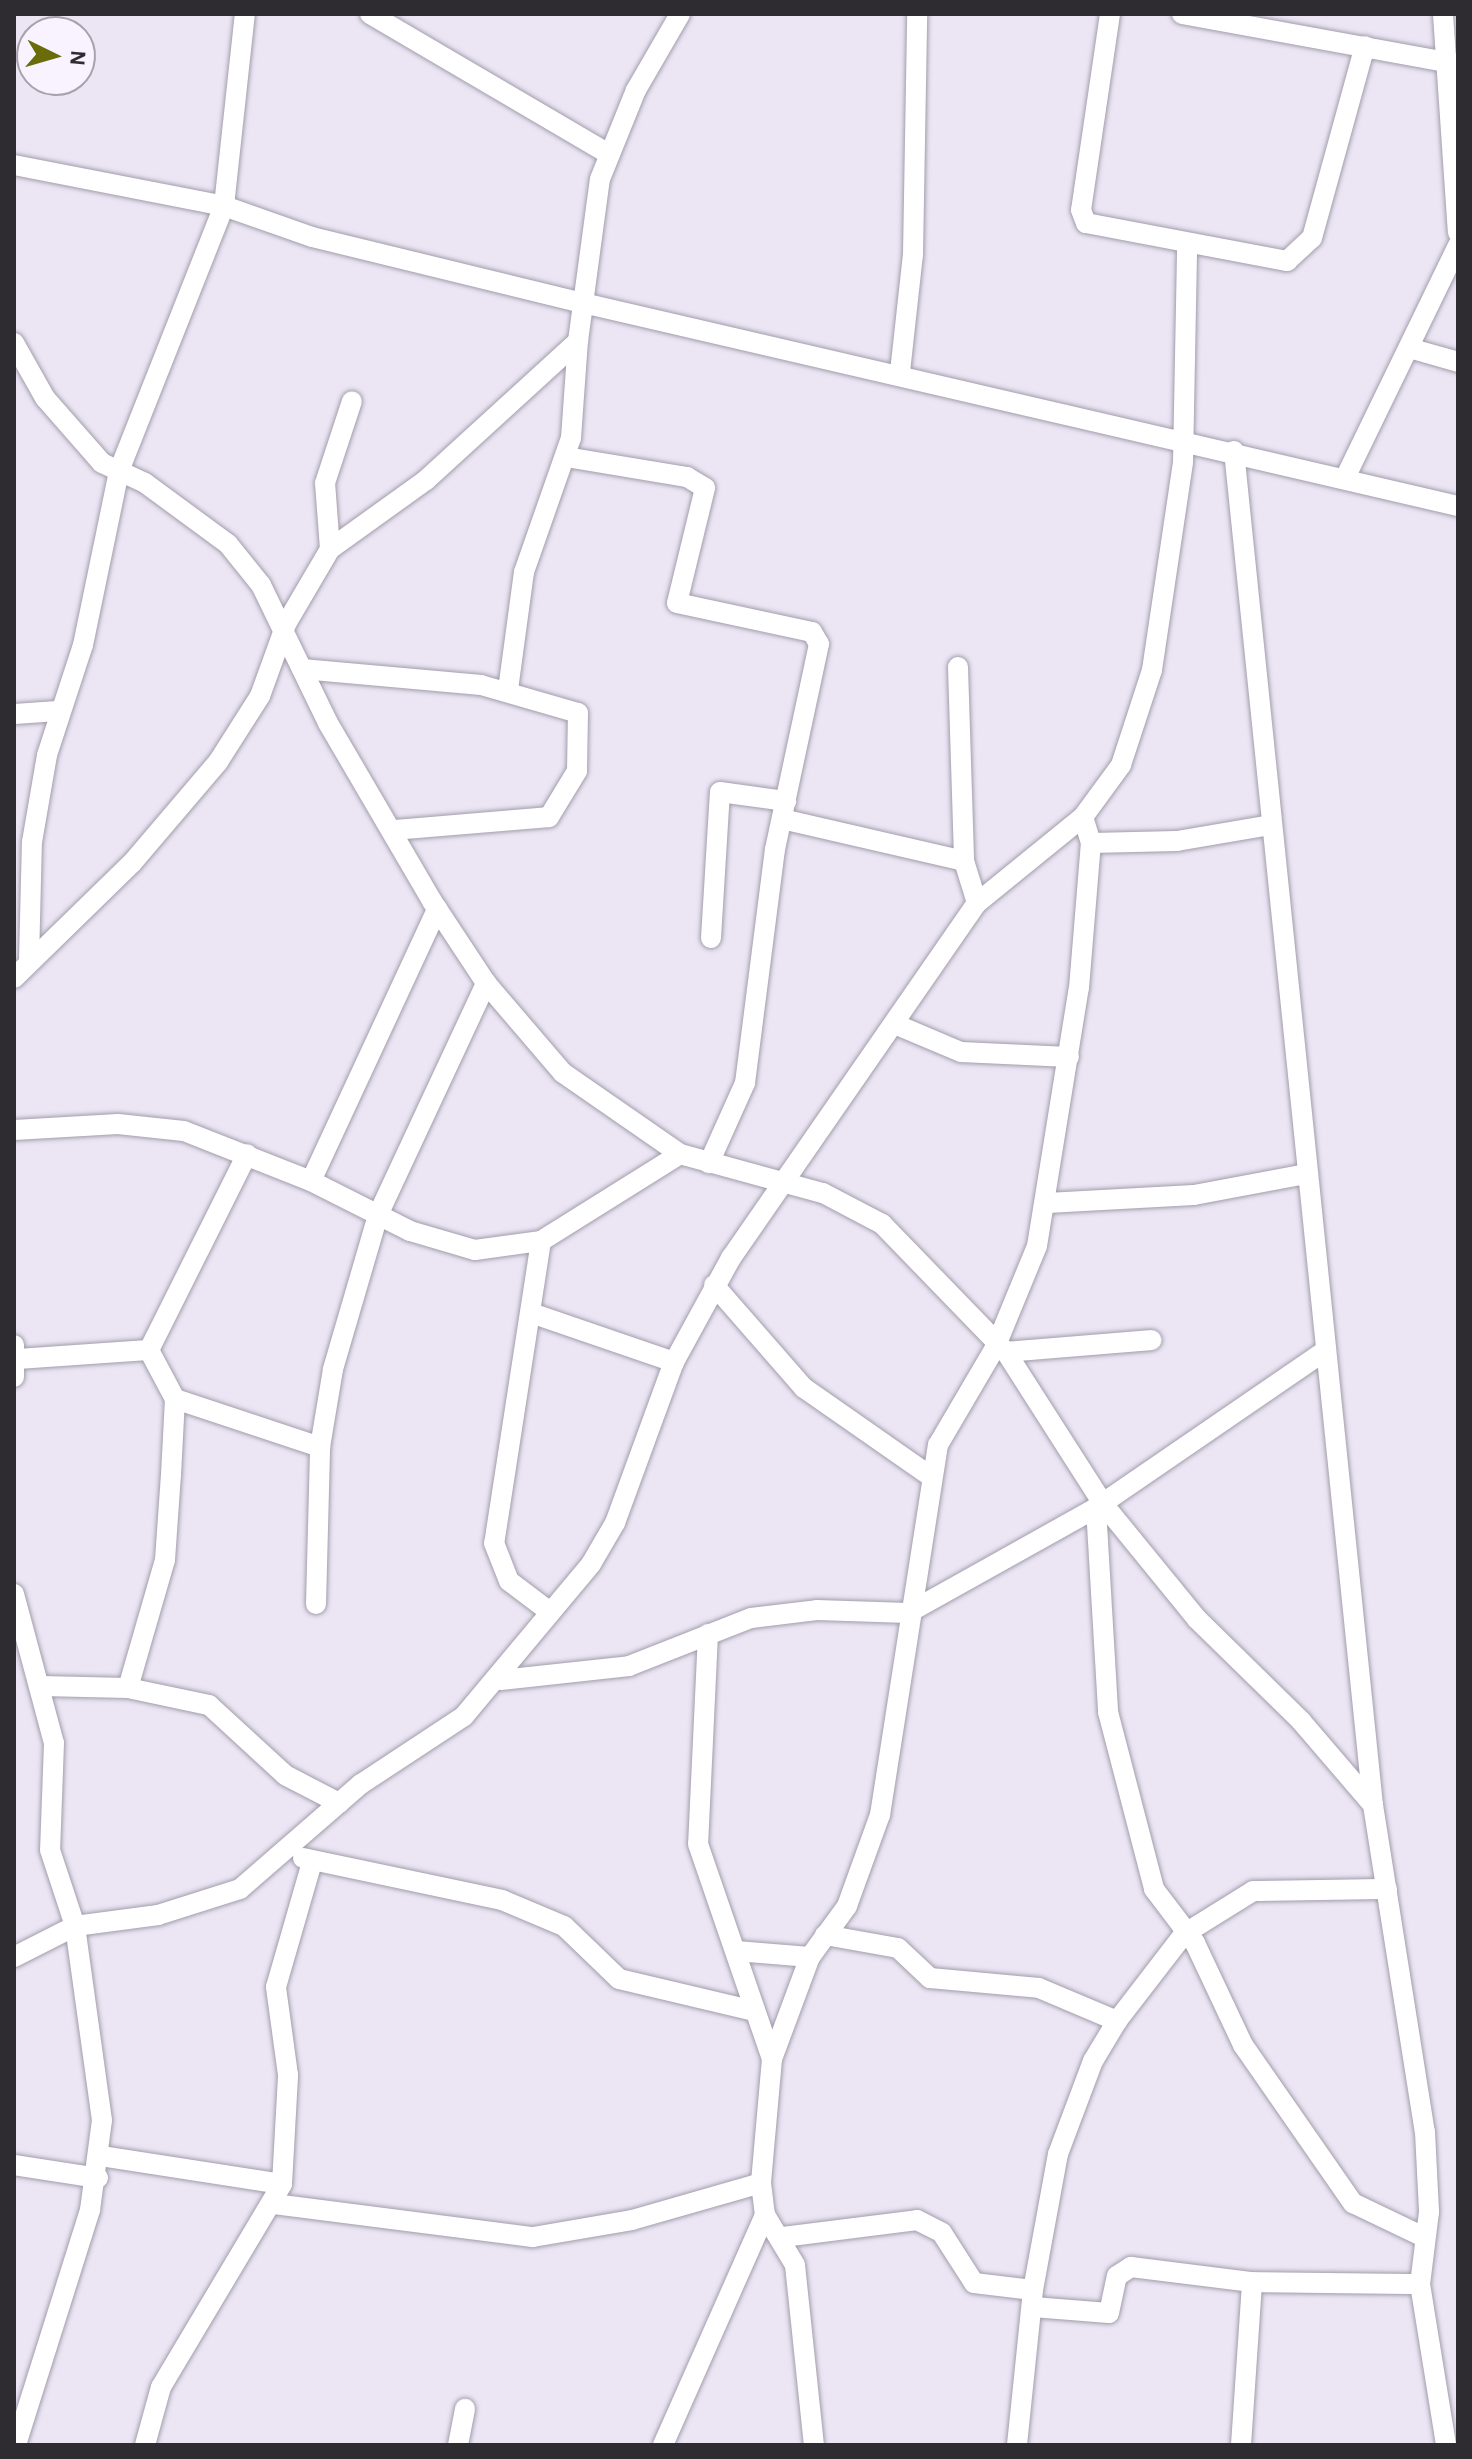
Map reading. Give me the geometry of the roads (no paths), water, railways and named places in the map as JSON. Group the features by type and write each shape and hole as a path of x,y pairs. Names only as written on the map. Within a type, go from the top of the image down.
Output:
{"street":[{"path":"29,961 36,806 58,711 83,645 119,471 224,206 245,14"},
{"path":"374,16 406,14"},
{"path":"900,372 913,255 917,14"},
{"path":"1110,14 1081,210 1095,229 1287,261 1300,256 1312,238 1365,46"},
{"path":"1182,14 1451,62"},
{"path":"1443,14 1451,62 1458,232"},
{"path":"508,690 524,572 566,457 583,303 609,154 676,15"},
{"path":"374,16 609,154"},
{"path":"14,165 224,206 312,237 583,303 900,372 1181,441 1346,476 1458,506"},
{"path":"14,1957 75,1926 205,1904 240,1889 288,1852 339,1803 464,1716 501,1680 615,1523 674,1362 714,1285 897,1025 977,903 1083,817 1121,765 1152,670 1181,441 1187,244"},
{"path":"1346,476 1458,245"},
{"path":"14,978 132,863 208,775 260,696 286,624 330,549 426,480 578,341"},
{"path":"14,343 45,398 102,463 119,471 228,544 286,624 302,669 437,909 486,983 586,1094 680,1154 853,1204 882,1224 1001,1350 1100,1506 1197,1619 1373,1805"},
{"path":"1409,348 1458,362"},
{"path":"330,549 325,483 352,401"},
{"path":"1234,451 1373,1805 1425,2132 1429,2212 1422,2236 1420,2284 1446,2445"},
{"path":"566,457 687,477 705,488 677,603 818,636 784,810 745,1083 709,1163"},
{"path":"958,667 964,861 977,903"},
{"path":"302,669 508,690 578,713 577,771 559,808 544,820 394,830"},
{"path":"14,714 58,711"},
{"path":"711,938 720,792 964,861"},
{"path":"663,2445 765,2215 761,2183 772,2059 810,1957 847,1906 880,1815 930,1476 950,1418 1001,1350 1037,1246 1047,1203 1069,1057 1091,843 1083,817"},
{"path":"1091,843 1177,841 1271,825"},
{"path":"311,1181 437,909"},
{"path":"316,1604 320,1447 378,1215 486,983"},
{"path":"897,1025 961,1052 1069,1057"},
{"path":"14,1130 142,1124 247,1154 311,1181 378,1215 457,1247 541,1241 680,1154"},
{"path":"149,1350 247,1154"},
{"path":"1047,1203 1194,1195 1306,1174"},
{"path":"541,1241 534,1314 511,1410 494,1543 509,1581 550,1612"},
{"path":"714,1285 804,1388 930,1476"},
{"path":"534,1314 674,1362"},
{"path":"1001,1350 1152,1340"},
{"path":"15,1360 149,1350"},
{"path":"128,1688 165,1560 175,1399 149,1350"},
{"path":"501,1680 601,1672 751,1618 817,1610 908,1613 1100,1506 1325,1351"},
{"path":"175,1399 320,1447"},
{"path":"1100,1506 1108,1712 1119,1765 1154,1889 1184,1934 1243,2045 1353,2203 1372,2218 1422,2236"},
{"path":"14,1594 54,1743 50,1850 75,1926 100,2065 101,2156 98,2178 16,2445"},
{"path":"708,1634 698,1844 772,2059"},
{"path":"41,1686 128,1688 209,1705 285,1775 339,1803"},
{"path":"288,1852 312,1862 502,1900 564,1926 619,1979 754,2011"},
{"path":"145,2445 161,2387 195,2325 274,2204 282,2184 288,2075 276,1987 312,1862"},
{"path":"1017,2445 1033,2299 1062,2142 1117,2021 1184,1934 1266,1887 1387,1889"},
{"path":"825,1935 898,1948 930,1978 1039,1988 1117,2021"},
{"path":"736,1951 810,1957"},
{"path":"101,2156 282,2184"},
{"path":"14,2165 98,2178"},
{"path":"274,2204 533,2237 632,2220 761,2183"},
{"path":"765,2215 783,2237 802,2299 814,2445"},
{"path":"783,2237 917,2220 942,2233 974,2283 1033,2299 1109,2313 1117,2276 1131,2267 1252,2282 1420,2284"},
{"path":"1241,2445 1252,2282"},
{"path":"458,2445 465,2409"}]}
